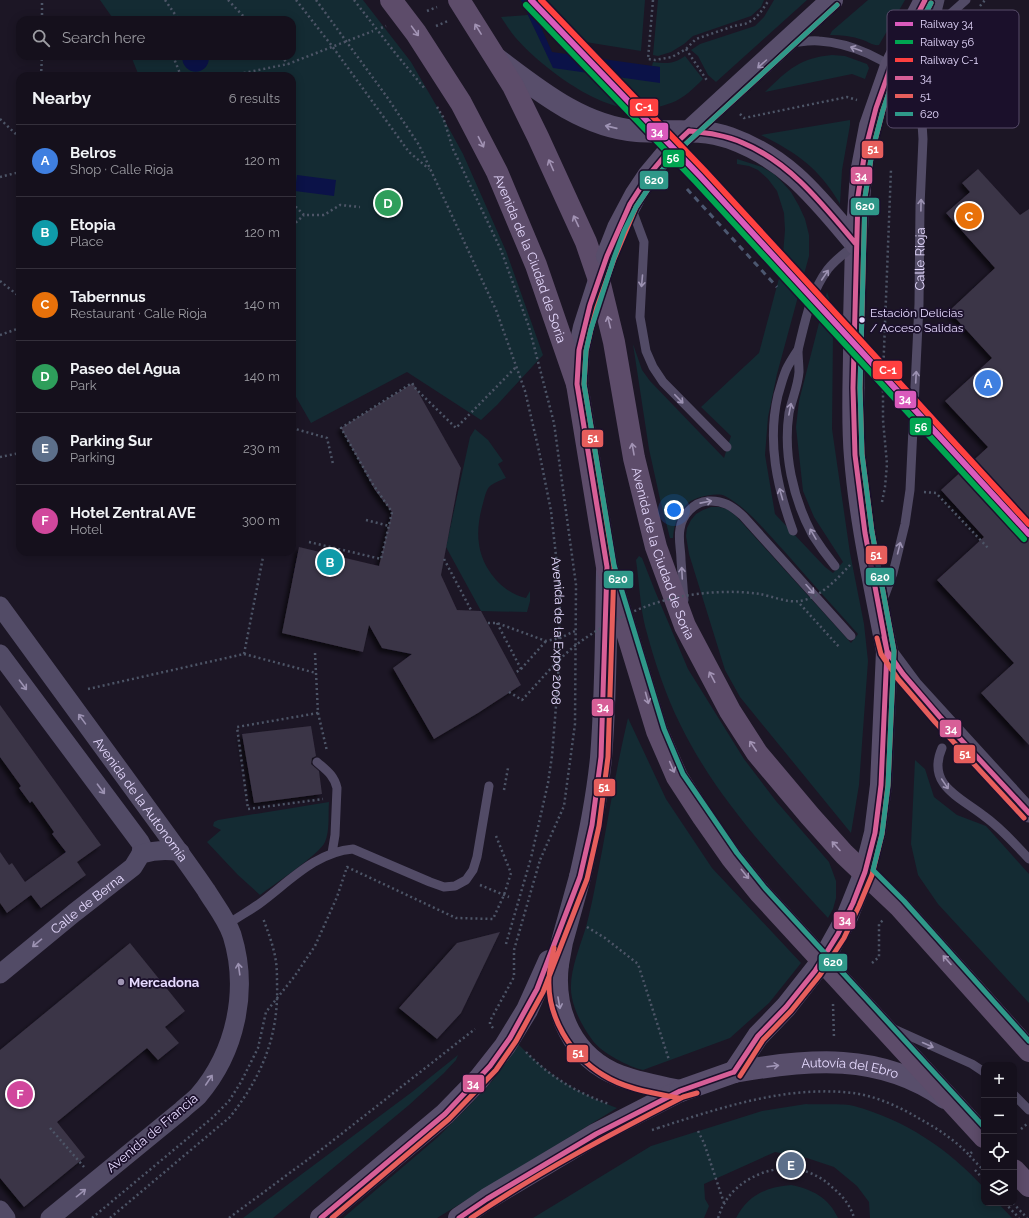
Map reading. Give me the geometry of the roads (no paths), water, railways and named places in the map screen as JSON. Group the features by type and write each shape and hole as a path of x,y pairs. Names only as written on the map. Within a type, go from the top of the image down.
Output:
{"main road":[{"name":"Avenida de la Ciudad de Soria","path":"391,0 416,33 461,103 497,172 536,265 578,384 607,567 657,731 677,777 731,857 760,893 822,960"},
{"name":"Avenida de la Ciudad de Soria","path":"459,0 513,86 538,136 586,242 599,280 614,342 634,458 656,547 685,626 730,712 757,753 780,782 844,854 865,872"},
{"path":"578,384 579,350 584,327 607,256 630,204 648,176 673,146 688,131 832,0"},
{"path":"920,10 925,0"},
{"name":"Avenida de la Ciudad de Soria","path":"496,58 541,91 585,117 604,125 619,129 650,132 701,131 728,137 765,153 785,167 815,196 856,244"},
{"path":"459,1218 487,1199 596,1134 680,1091 734,1072 758,1036 786,1007 822,960 847,917 865,872 875,834 881,785 887,651 864,533 855,455 853,388 856,244 858,196 868,138 876,108 887,77"},
{"path":"321,1218 445,1114 479,1079 510,1038 554,963 562,942 580,877 592,825 601,757 607,567"},
{"path":"865,872 899,906 1029,1051"},
{"name":"Autovía del Ebro","path":"822,960 981,1134"},
{"path":"554,963 560,1007 565,1024 585,1053 598,1064 621,1076 680,1091"},
{"name":"Autovía del Ebro","path":"734,1072 800,1063 848,1063 869,1066 892,1072 930,1088 958,1107"},
{"path":"1017,1173 1029,1186"}],"street":[{"name":"Avenida de la Autonomía","path":"0,606 180,852 228,924 240,973 238,1008"},
{"path":"887,651 913,686 1029,813"},
{"name":"Avenida de la Autonomía","path":"0,654 140,842 142,846 141,854"},
{"path":"141,854 156,850 180,852"},
{"name":"Calle de Berna","path":"1,970 132,867 141,854"},
{"name":"Avenida de Francia","path":"50,1218 197,1097 221,1062 230,1041 238,1008"},
{"path":"0,1210 6,1218"}],"lane":[{"name":"Calle Rioja","path":"938,10 940,0"},
{"path":"955,10 966,0"},
{"path":"785,43 818,40 841,44 860,50 887,64"},
{"name":"Calle Rioja","path":"879,612 893,573 902,538 910,490 919,304 922,128"},
{"path":"630,204 644,242 640,317 646,351 653,367 663,382 728,447"},
{"path":"835,566 813,535 796,496 790,472 788,431 789,414 799,372 798,350 808,310 821,281 838,259 856,244"},
{"path":"792,531 774,463 773,443 776,408 781,383 787,367 798,350"},
{"path":"685,626 680,529 683,519 688,511 705,501 716,501 726,503 735,508 851,636"},
{"path":"942,748 938,757 937,765 943,783 951,793 994,824 1029,859"},
{"path":"317,762 332,775 336,781 335,835 332,853"},
{"path":"228,924 318,860 332,853 344,850 353,849 444,887 455,886 466,880 473,870 478,857 489,786"},
{"path":"880,1023 972,1064 981,1070"},
{"path":"1017,1098 1029,1110"}],"railway":[{"path":"687,189 777,287"}],"rail line":[{"name":"34","path":"531,0 700,176 1029,534"},
{"name":"C-1","path":"541,0 705,171 1029,524"},
{"name":"56","path":"526,5 695,181 1024,539"}],"place":[{"name":"Paseo del Agua","path":"388,203"},
{"name":"Tabernnus","path":"969,216"},
{"name":"Estación Delicias / Acceso Salidas","path":"862,320"},
{"name":"Belros","path":"988,383"},
{"name":"Etopia","path":"330,562"},
{"name":"Mercadona","path":"121,982"},
{"name":"Hotel Zentral AVE","path":"20,1094"},
{"name":"Parking Sur","path":"791,1165"}]}
